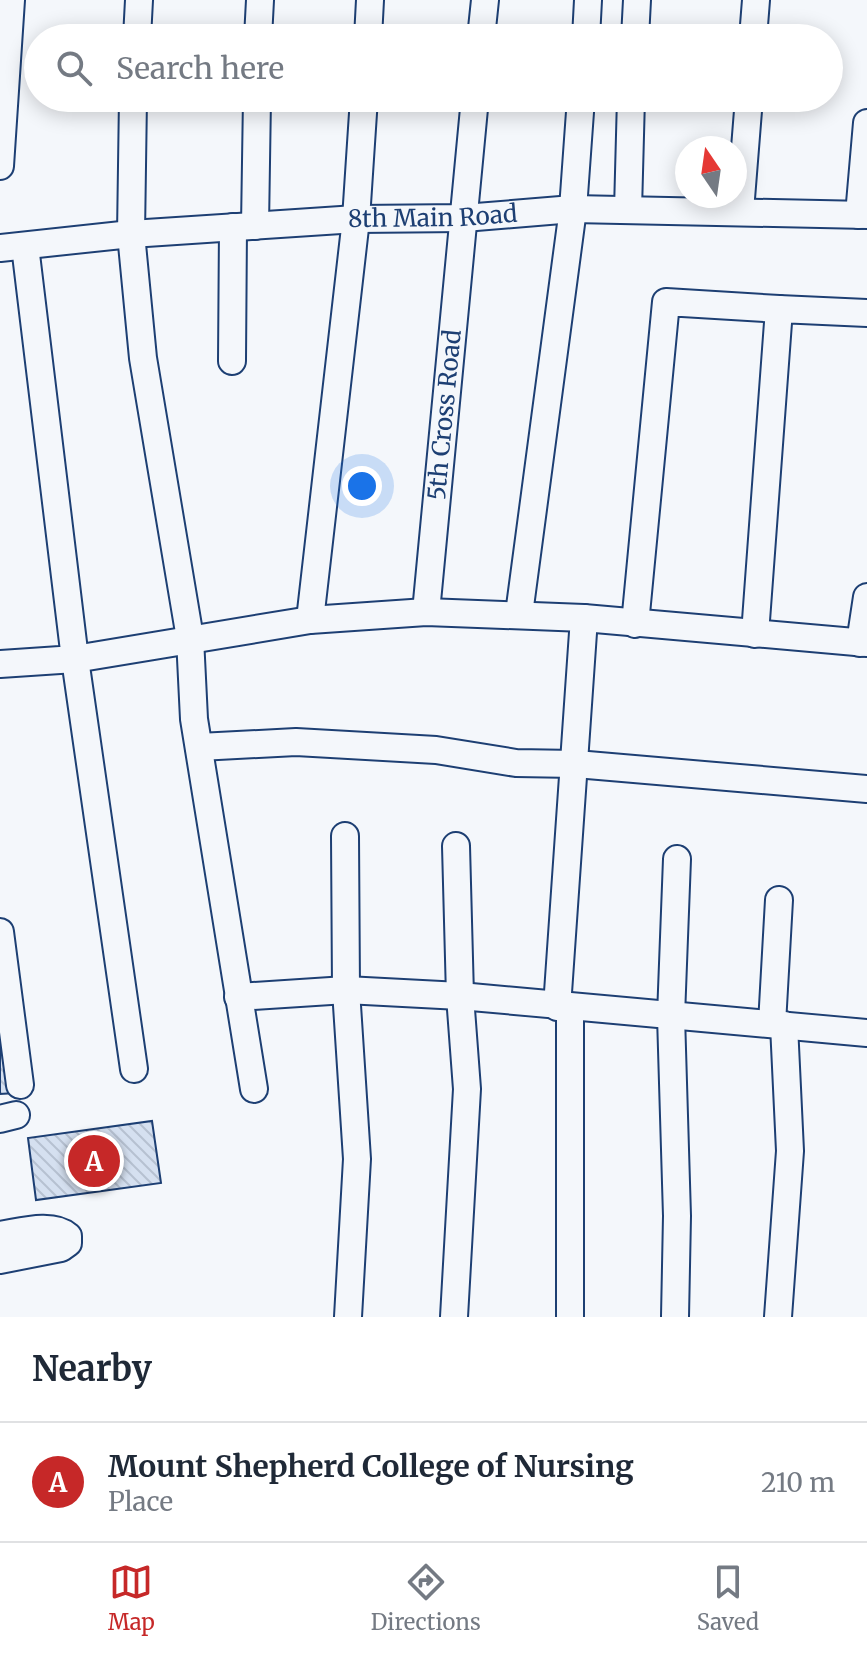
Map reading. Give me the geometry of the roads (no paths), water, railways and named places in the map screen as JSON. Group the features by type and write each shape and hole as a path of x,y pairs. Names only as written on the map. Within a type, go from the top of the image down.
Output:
{"street":[{"path":"0,166 11,0"},
{"path":"138,24 139,0"},
{"path":"259,24 260,0"},
{"path":"369,24 370,0"},
{"path":"482,24 485,0"},
{"path":"587,24 588,0"},
{"path":"636,24 637,0"},
{"path":"754,24 756,0"},
{"path":"133,112 131,234 143,358 190,638 199,747 254,1089"},
{"path":"232,361 256,112"},
{"path":"310,620 356,219 363,112"},
{"name":"5th Cross Road","path":"426,612 474,112"},
{"path":"519,614 573,209 580,112"},
{"path":"628,210 631,112"},
{"path":"740,211 748,112"},
{"path":"863,215 867,123"},
{"name":"8th Main Road","path":"12,247 131,234 356,219 464,218 573,209 863,215"},
{"path":"12,247 134,1069"},
{"path":"635,624 666,302 867,313"},
{"path":"755,634 779,309"},
{"path":"0,664 75,659 310,620 426,612 584,618 864,643 867,597"},
{"path":"570,1317 563,1007 584,618"},
{"path":"199,747 296,742 436,750 516,763 576,764 867,789"},
{"path":"345,836 346,990 357,1159 348,1317"},
{"path":"454,1317 467,1089 460,996 456,846"},
{"path":"675,1317 677,1216 671,1016 677,859"},
{"path":"778,1317 790,1151 778,1025 779,900"},
{"path":"0,932 20,1085"},
{"path":"238,997 346,990 460,996 867,1033"},
{"path":"0,1235 44,1229 63,1231 68,1236 68,1243 61,1248 0,1260"}],"place":[{"name":"Mount Shepherd College of Nursing","path":"94,1161"}]}
